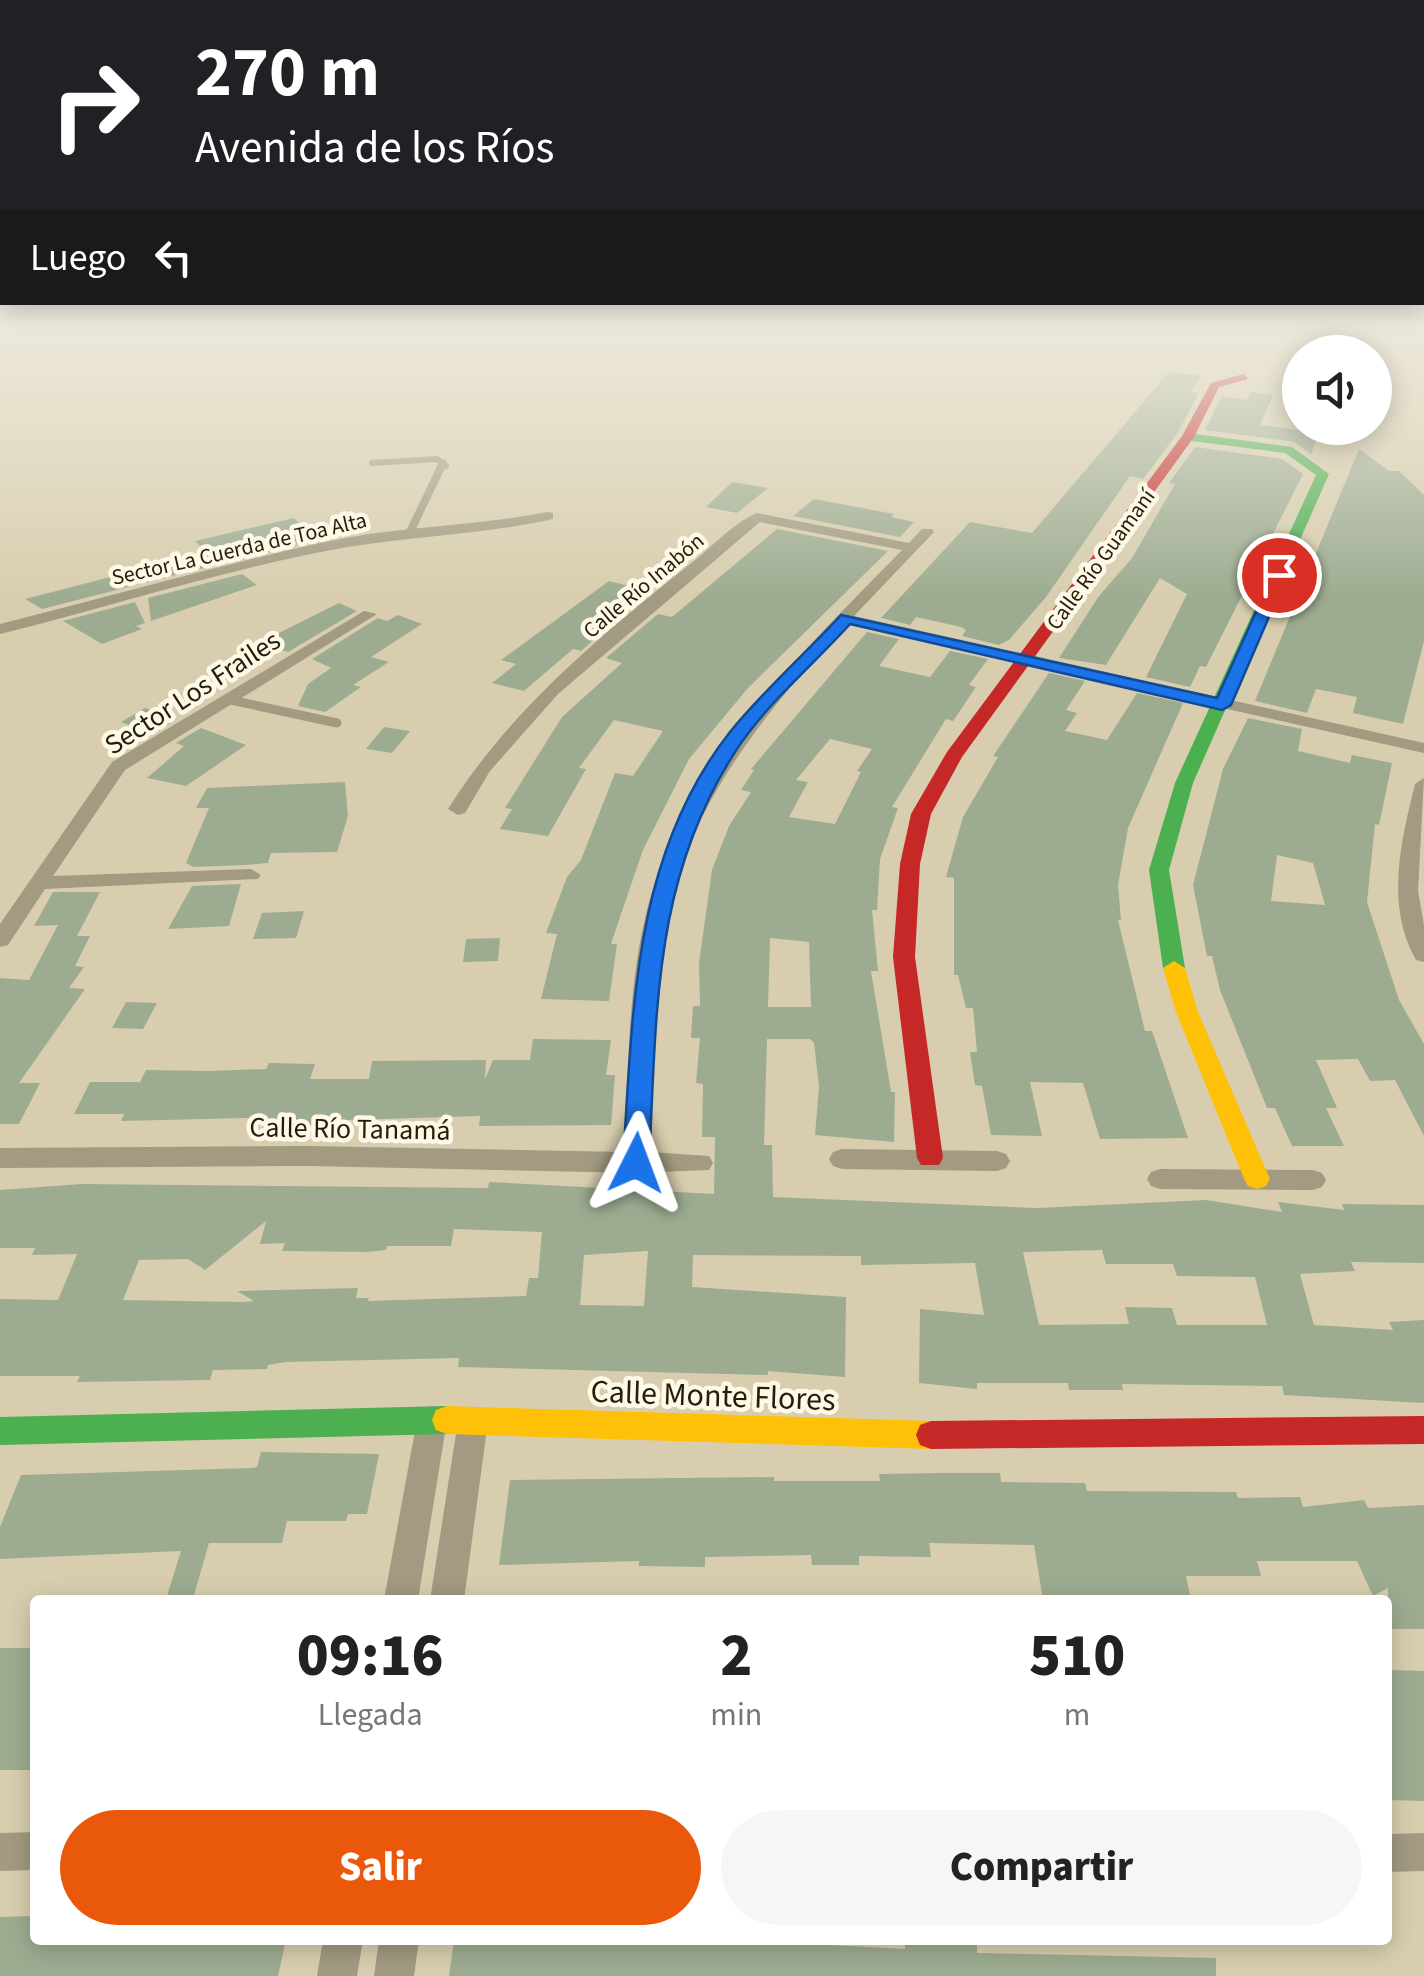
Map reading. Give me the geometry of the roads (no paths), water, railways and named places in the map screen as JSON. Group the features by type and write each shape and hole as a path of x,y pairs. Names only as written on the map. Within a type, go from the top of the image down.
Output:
{"street":[{"name":"Calle Río Guamaní","path":"930,1158 904,958 910,864 921,814 938,779 1188,437 1200,414"},
{"path":"1188,437 1297,453 1323,474 1184,783 1169,822 1159,870 1167,942 1186,1012 1257,1178"},
{"name":"Sector La Cuerda de Toa Alta","path":"0,629 322,547 410,532 484,529 548,516"},
{"name":"Calle Río Inabón","path":"458,808 470,784 555,690 757,517 920,540 846,619"},
{"name":"Sector Los Frailes","path":"0,940 118,766 369,614"},
{"path":"636,1163 647,978 655,918 676,846 700,792 737,736 846,619 1424,748"},
{"path":"1424,784 1405,866 1413,932 1424,955"},
{"path":"37,882 251,875"},
{"name":"Calle Río Tanamá","path":"0,1158 309,1156 700,1163"},
{"path":"842,1159 997,1161"},
{"path":"1160,1178 1313,1180"},
{"path":"402,1595 432,1420"},
{"name":"Calle Monte Flores","path":"0,1431 432,1420 977,1436 1424,1430"},
{"path":"448,1595 472,1421"},
{"path":"0,1852 30,1851"},
{"path":"1392,1852 1424,1852"},
{"path":"337,1976 342,1945"},
{"path":"394,1976 398,1945"}],"lane":[{"path":"372,463 422,458 446,465 410,532"},
{"path":"226,699 337,722"}]}
